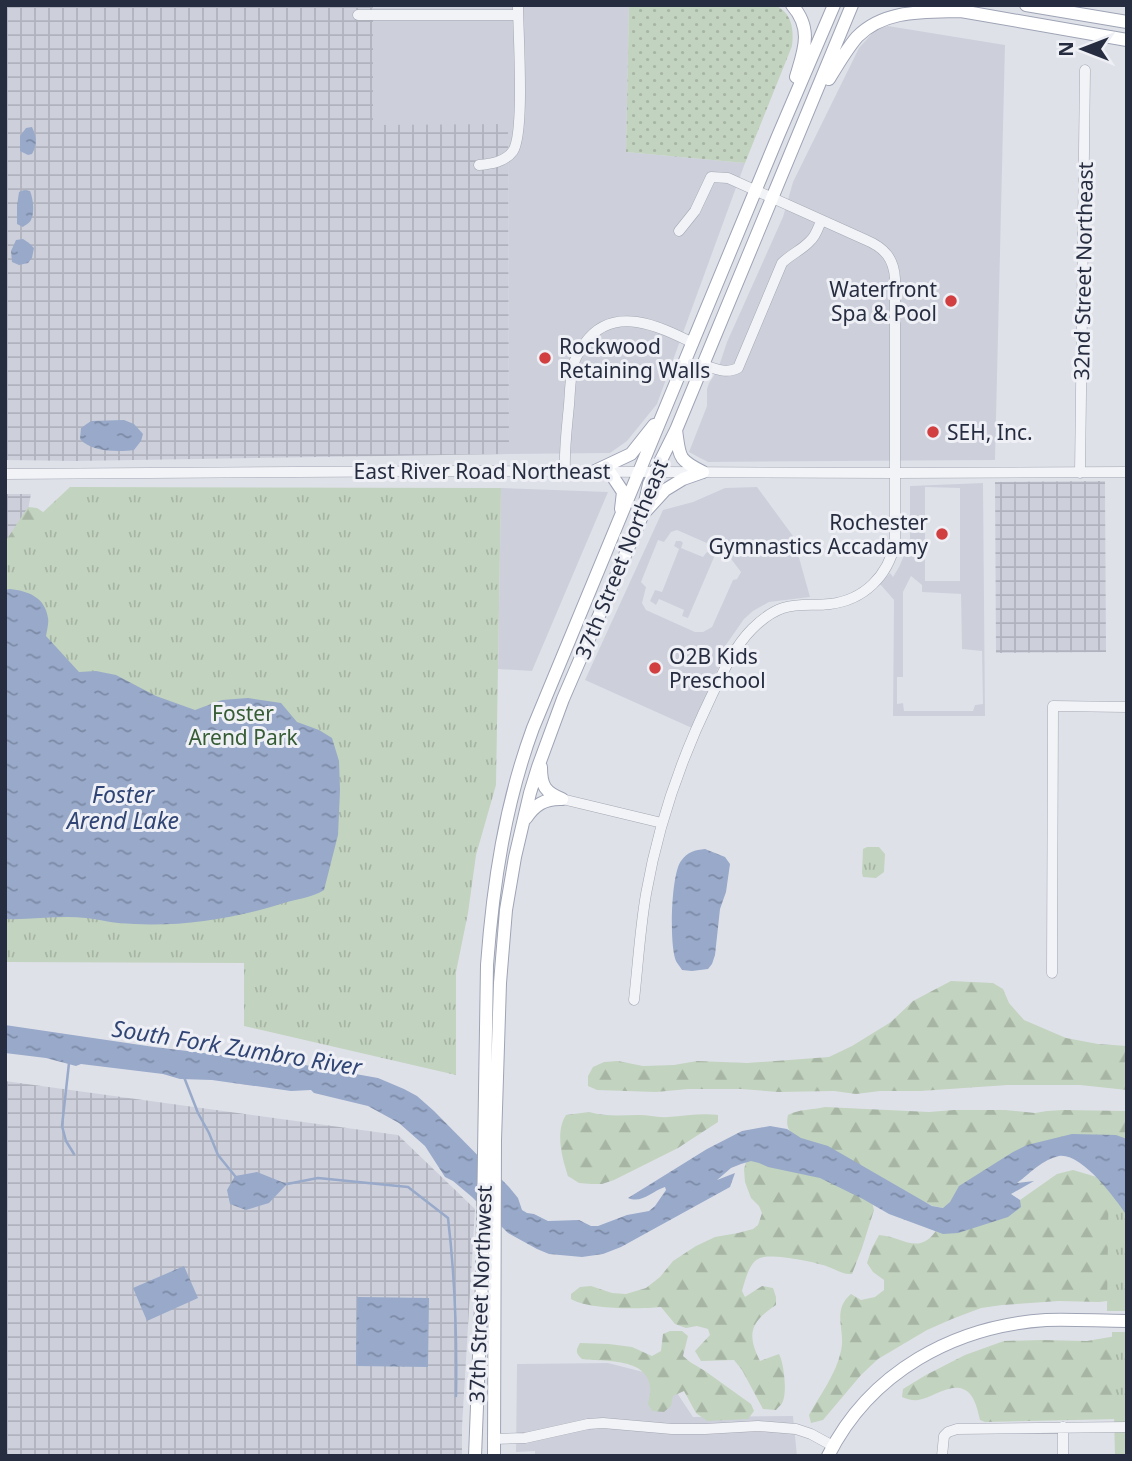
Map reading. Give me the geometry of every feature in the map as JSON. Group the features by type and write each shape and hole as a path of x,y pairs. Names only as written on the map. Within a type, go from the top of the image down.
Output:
{"main road":[{"path":"778,136 805,41 802,18 792,5"},
{"name":"37th Street Northeast","path":"483,1131 490,926 508,816 524,753 834,5"},
{"name":"37th Street Northeast","path":"495,1140 501,950 510,884 538,767 563,699 642,516 649,484 676,430 852,5"},
{"path":"927,5 1127,40"},
{"path":"1026,5 1127,22"},
{"path":"1036,5 1050,9"},
{"path":"797,139 842,57 868,27 901,15 961,11"},
{"path":"595,471 631,454 662,417"},
{"path":"676,430 681,458 703,472"},
{"path":"609,471 623,492 619,522"},
{"path":"642,516 665,490 703,472"},
{"path":"549,737 541,764 542,780 550,793 562,799"},
{"path":"523,821 540,803 562,799"},
{"name":"37th Street Northwest","path":"475,1456 483,1131"},
{"name":"37th Street Northwest","path":"494,1456 495,1140"},
{"path":"830,1451 859,1409 883,1384 904,1367 949,1343 994,1329 1030,1322 1127,1321"}],"street":[{"path":"358,15 518,10 517,140 508,156 496,163 479,165"},
{"name":"32nd Street Northeast","path":"1080,473 1085,69"},
{"path":"634,1000 646,892 662,823 692,737 745,637 760,621 777,611 796,605 829,604 853,599 871,588 890,561 895,543 895,279 888,255 879,246 729,178 710,177 695,211 679,231"},
{"path":"703,365 726,371 738,368 782,263 810,242 821,221"},
{"path":"565,471 573,365 592,334 622,321 638,321 693,343"},
{"name":"East River Road Northeast","path":"5,474 1127,472"},
{"path":"1052,973 1053,706 1127,707"},
{"path":"562,799 662,823"},
{"path":"493,1439 525,1438 603,1423 671,1429 768,1426 796,1429 811,1434 830,1451"},
{"path":"1063,1427 1063,1456"},
{"path":"942,1456 944,1436 957,1429 1127,1427"}],"shaded area":[{"path":"5,5 373,5 373,125 508,124 509,454 5,460"},
{"path":"373,5 629,5 626,152 745,163 657,404 627,441 610,453 509,454 508,125 373,125"},
{"path":"888,26 1005,45 995,460 708,462 689,452 707,406 709,383 718,369 727,342 783,217 793,182 859,48 875,30"},
{"path":"1105,481 1106,652 996,653 995,482"},
{"path":"983,483 985,716 893,716 894,600 880,584 890,573 893,577 908,546 910,486","holes":["925,487 960,488 960,581 925,581","911,576 922,585 922,592 961,594 962,649 982,651 983,704 975,705 973,711 904,711 903,703 897,704 897,677 903,677 903,592"]},
{"path":"757,487 793,536 810,597 769,602 744,619 721,652 724,655 692,728 585,680 663,510 693,502 725,488","holes":["677,530 725,551 741,572 737,579 733,580 712,627 703,632 695,632 646,610 642,603 646,587 641,582 658,540 664,542 671,532"]},
{"path":"501,488 608,492 532,671 498,669"},
{"path":"5,494 31,494 24,530 5,553"},
{"path":"676,541 683,543 681,548 703,557 707,552 715,555 688,618 682,616 684,610 659,599 656,605 650,601 655,590 662,592 679,549 674,546"},
{"path":"5,1081 398,1135 475,1209 462,1456 5,1456"},
{"path":"608,1363 667,1378 693,1417 793,1416 797,1456 535,1456 535,1451 516,1452 517,1364"}],"green space":[{"path":"629,5 775,5 785,12 792,28 792,46 745,163 626,152"},
{"name":"Foster Arend Park","path":"70,487 501,488 496,785 476,855 456,972 456,1075 244,1026 244,963 5,962 5,553 24,530"},
{"path":"28,507 43,512 5,590 5,542"},
{"path":"879,847 885,854 884,872 876,878 863,877 863,849"},
{"path":"951,981 993,983 1003,989 1009,1003 1024,1020 1066,1038 1127,1046 1127,1090 1080,1085 1008,1085 856,1094 741,1089 656,1092 597,1090 588,1086 588,1076 593,1067 604,1062 618,1061 643,1066 697,1061 747,1063 829,1057 891,1022 913,1001"},
{"path":"825,1107 929,1112 1127,1111 1127,1143 1085,1137 953,1206 943,1208 933,1206 798,1141 788,1127 788,1115"},
{"path":"589,1112 664,1117 712,1114 718,1115 718,1122 678,1148 614,1180 602,1184 579,1183 568,1176 562,1153 561,1129 566,1115"},
{"path":"750,1149 871,1198 874,1210 852,1274 812,1262 773,1257 760,1258 750,1268 742,1291 745,1297 762,1286 773,1288 776,1297 776,1305 756,1323 752,1335 760,1361 779,1354 781,1358 785,1391 783,1402 776,1410 763,1409 734,1360 701,1361 695,1351 710,1335 708,1329 697,1326 686,1328 675,1324 661,1307 602,1307 571,1299 571,1294 580,1287 591,1286 612,1293 626,1294 646,1288 660,1277 673,1261 696,1246 715,1237 753,1229 758,1225 762,1213 751,1198 745,1182 744,1169"},
{"path":"1109,1160 1127,1188 1127,1311 1107,1311"},
{"path":"1073,1170 1100,1178 1113,1196 1115,1300 1002,1305 981,1308 952,1319 927,1330 878,1359 823,1420 811,1423 809,1415 839,1360 842,1343 840,1314 845,1300 851,1294 861,1300 875,1297 884,1290 884,1280 873,1272 867,1263 879,1235 911,1243 924,1242 938,1228 1016,1206 1020,1200 1057,1174"},
{"path":"682,1331 688,1336 683,1356 751,1404 754,1411 748,1419 707,1421 696,1413 684,1391 673,1396 671,1406 664,1412 652,1411 648,1404 650,1387 641,1370 623,1363 582,1359 577,1353 580,1343 609,1344 632,1347 652,1356 661,1351 663,1334"},
{"path":"1112,1332 1127,1332 1127,1456 1115,1456"},
{"path":"1116,1336 1119,1419 985,1422 980,1420 970,1394 958,1388 944,1390 924,1399 910,1400 902,1397 903,1389 926,1375 965,1355 1004,1341 1087,1341"}],"water":[{"path":"32,127 36,144 32,154 28,155 20,151 20,136 26,128"},
{"path":"30,191 33,209 30,221 23,227 17,224 17,206 19,192"},
{"path":"23,239 34,248 28,263 19,265 12,262 11,251 16,240"},
{"path":"124,420 134,424 143,434 134,450 98,449 80,439 81,428 91,421"},
{"name":"Foster Arend Lake","path":"5,590 23,591 39,600 48,618 46,636 79,672 96,671 116,675 156,696 195,710 222,700 248,698 281,703 297,722 332,738 339,761 338,835 324,890 243,914 181,923 118,923 76,917 5,919"},
{"path":"705,849 725,857 730,864 726,892 720,909 715,955 708,969 682,970 676,961 672,940 675,880 683,858 692,852"},
{"path":"5,1025 154,1047 305,1065 378,1078 417,1096 509,1187 518,1198 522,1210 548,1221 579,1220 591,1226 598,1226 627,1215 649,1211 666,1190 665,1187 642,1198 628,1198 707,1149 742,1131 770,1126 787,1129 801,1138 828,1146 932,1206 943,1208 950,1202 959,1186 1027,1145 1072,1134 1116,1135 1127,1139 1127,1216 1097,1178 1068,1157 1059,1156 1047,1160 1017,1183 1034,1181 1011,1194 1020,1200 1021,1207 1008,1217 958,1233 943,1234 889,1214 820,1178 751,1161 731,1168 717,1180 735,1173 730,1187 621,1247 603,1254 582,1257 549,1254 508,1233 472,1197 445,1177 425,1146 399,1123 368,1106 311,1090 291,1091 212,1080 180,1079 163,1074 81,1064 76,1066 46,1058 5,1053"},
{"path":"257,1172 287,1184 269,1203 246,1210 230,1204 227,1190 235,1176"},
{"path":"184,1266 198,1298 147,1321 133,1288"},
{"path":"357,1297 429,1298 428,1367 356,1366"}],"waterway":[{"path":"69,1063 62,1126 66,1141 74,1154"},
{"path":"184,1077 218,1155 235,1176"},
{"path":"287,1184 318,1178 408,1187 448,1218 455,1307 456,1396"},
{"path":"5,1449 7,1456"}],"place":[{"name":"Waterfront Spa & Pool","path":"951,301"},
{"name":"Rockwood Retaining Walls","path":"545,358"},
{"name":"SEH, Inc.","path":"933,432"},
{"name":"Rochester Gymnastics Accadamy","path":"942,534"},
{"name":"O2B Kids Preschool","path":"655,668"}],"water label":[{"name":"South Fork Zumbro River","path":"237,1047"}]}
